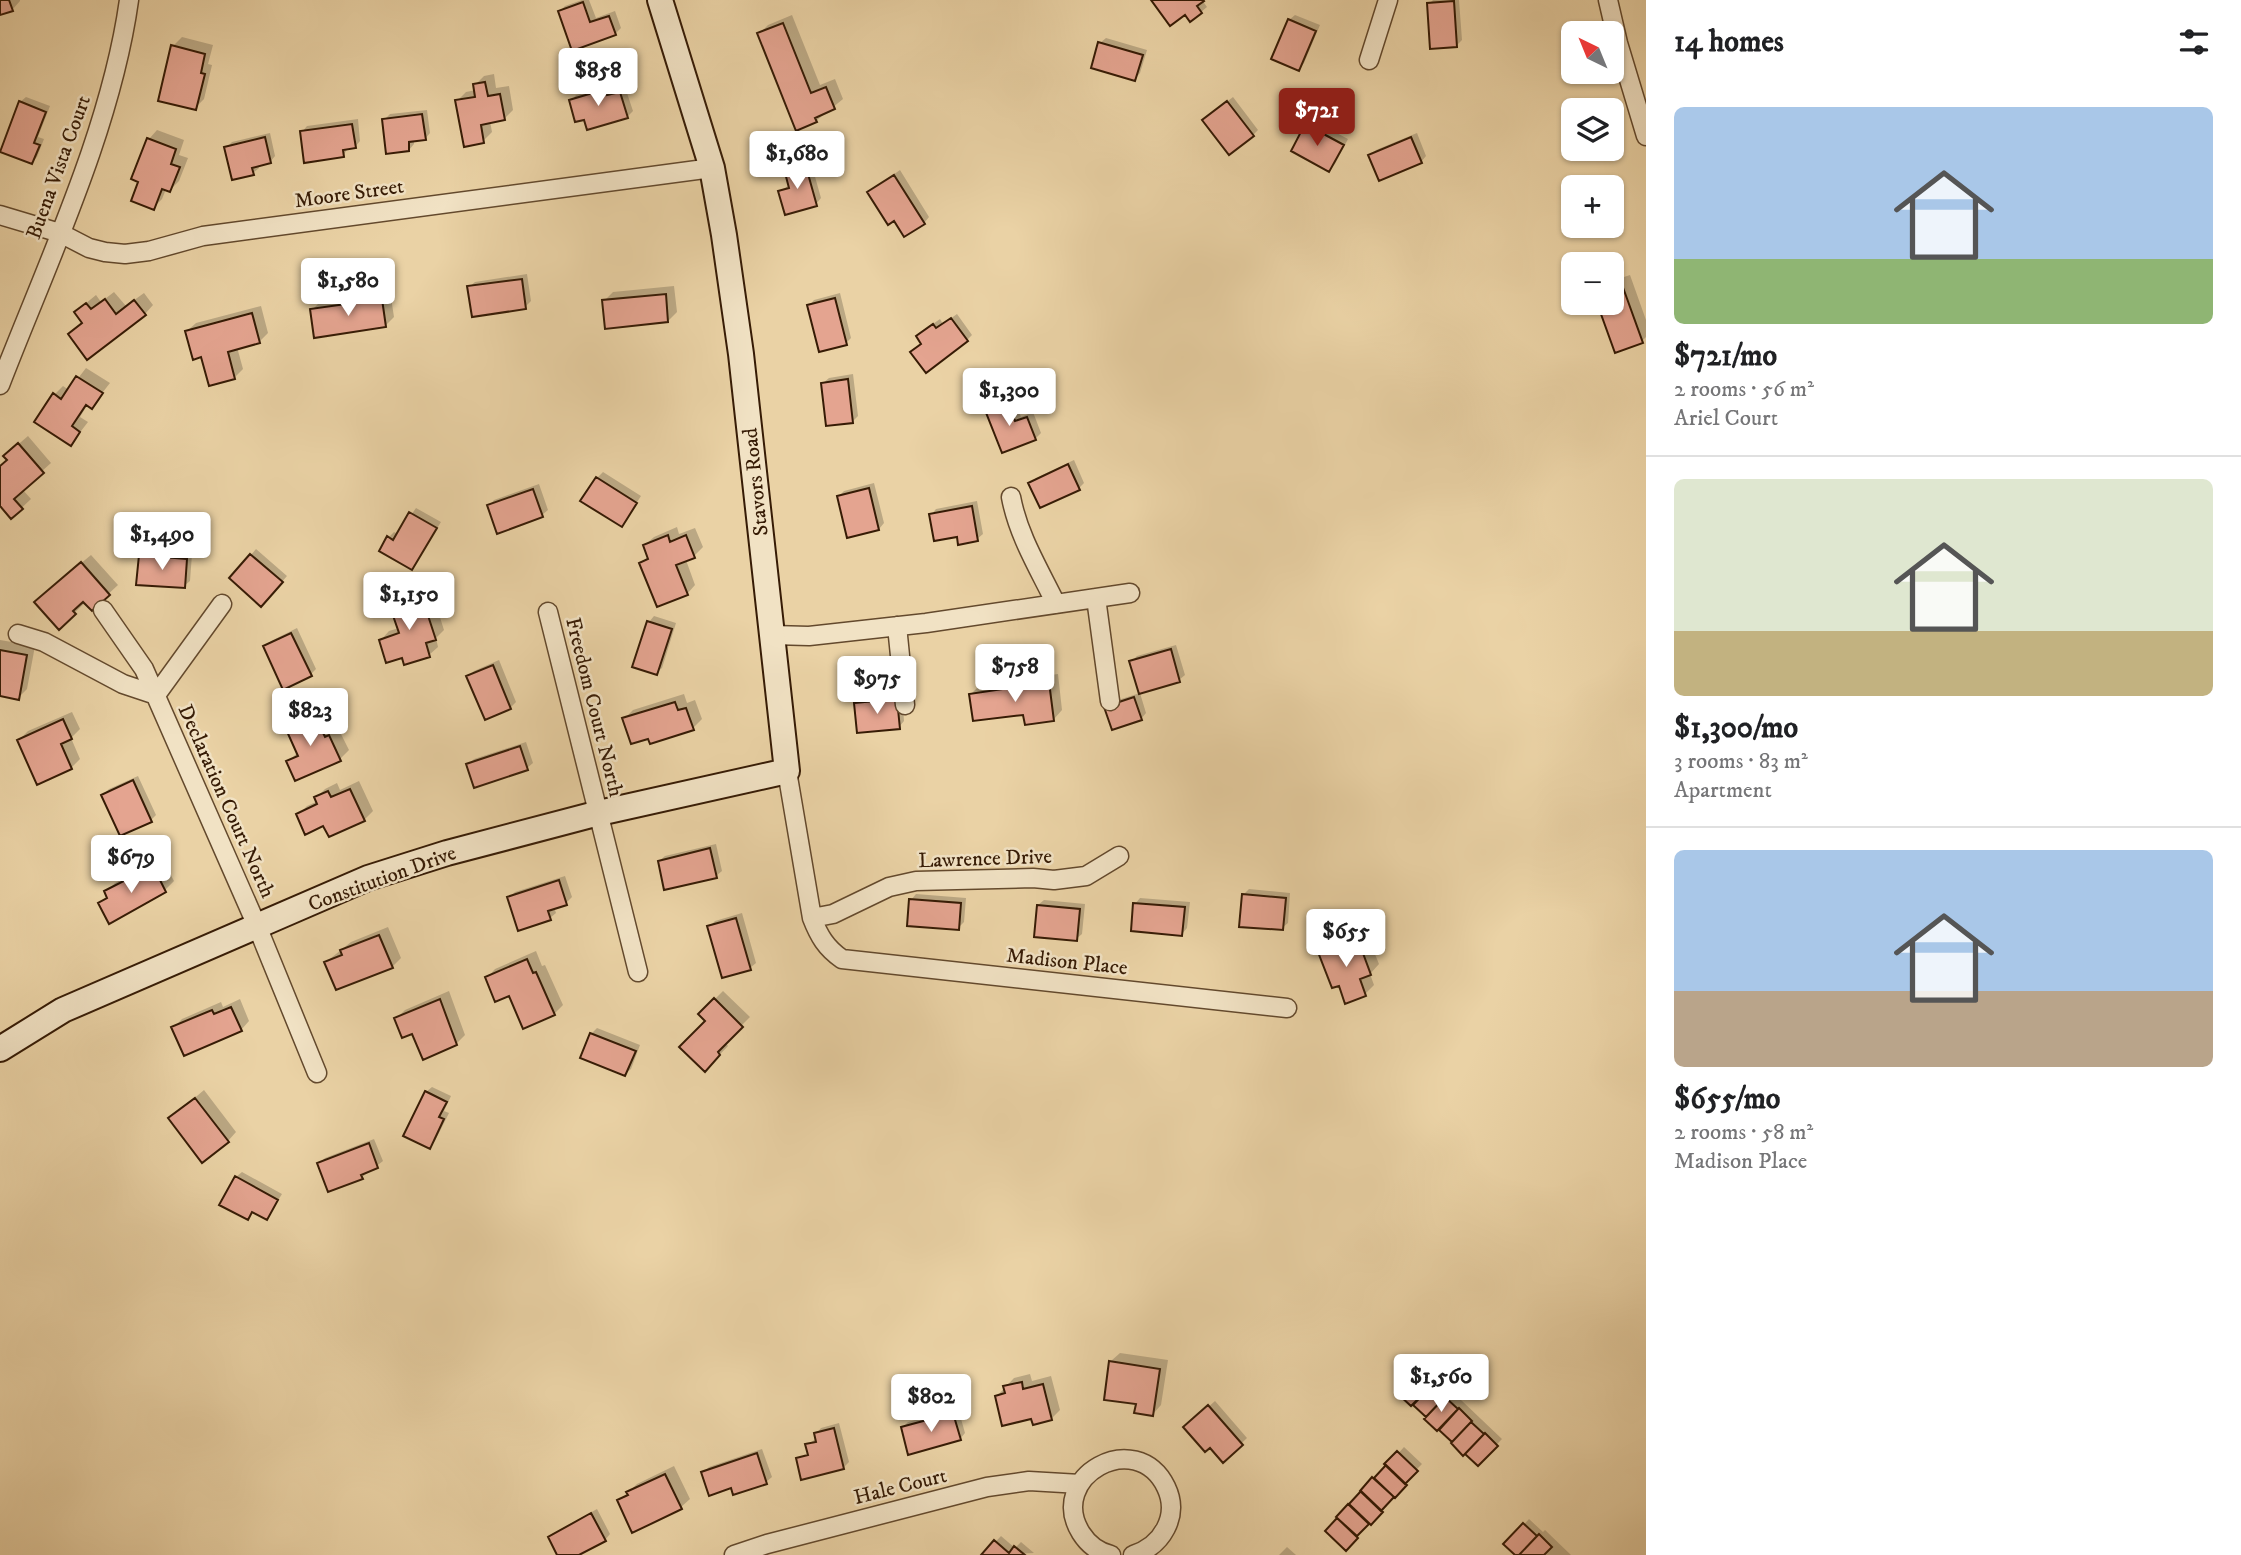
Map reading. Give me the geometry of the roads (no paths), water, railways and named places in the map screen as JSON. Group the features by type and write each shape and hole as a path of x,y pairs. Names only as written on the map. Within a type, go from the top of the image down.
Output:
{"street":[{"name":"Buena Vista Court","path":"0,385 60,233 110,90 123,40 129,0"},
{"name":"Stavors Road","path":"660,0 712,168 741,354 787,771 812,918 819,937 829,950 842,959"},
{"path":"1369,60 1388,0"},
{"path":"1608,0 1646,136"},
{"name":"Moore Street","path":"0,215 60,233 89,248 125,254 149,251 203,236 712,168"},
{"path":"1011,497 1021,534 1056,604"},
{"path":"772,635 809,636 897,626 1129,593"},
{"path":"1096,598 1110,701"},
{"path":"18,634 44,642 123,684 156,695 222,604"},
{"name":"Declaration Court North","path":"103,610 135,654 156,695 257,926 317,1073"},
{"name":"Freedom Court North","path":"548,612 638,972"},
{"path":"897,626 905,705"},
{"name":"Constitution Drive","path":"0,1049 63,1010 381,874 447,853 599,813 787,771"},
{"name":"Lawrence Drive","path":"812,918 833,914 888,887 916,881 1033,878 1054,880 1086,876 1119,856"},
{"name":"Madison Place","path":"842,959 1287,1008"},
{"path":"1111,1555 1095,1549 1079,1531 1074,1507 1080,1483 1097,1466 1121,1459 1144,1464 1163,1480 1171,1503 1167,1527 1152,1546 1133,1555"},
{"name":"Hale Court","path":"734,1555 987,1487 1030,1481 1080,1483"}]}
